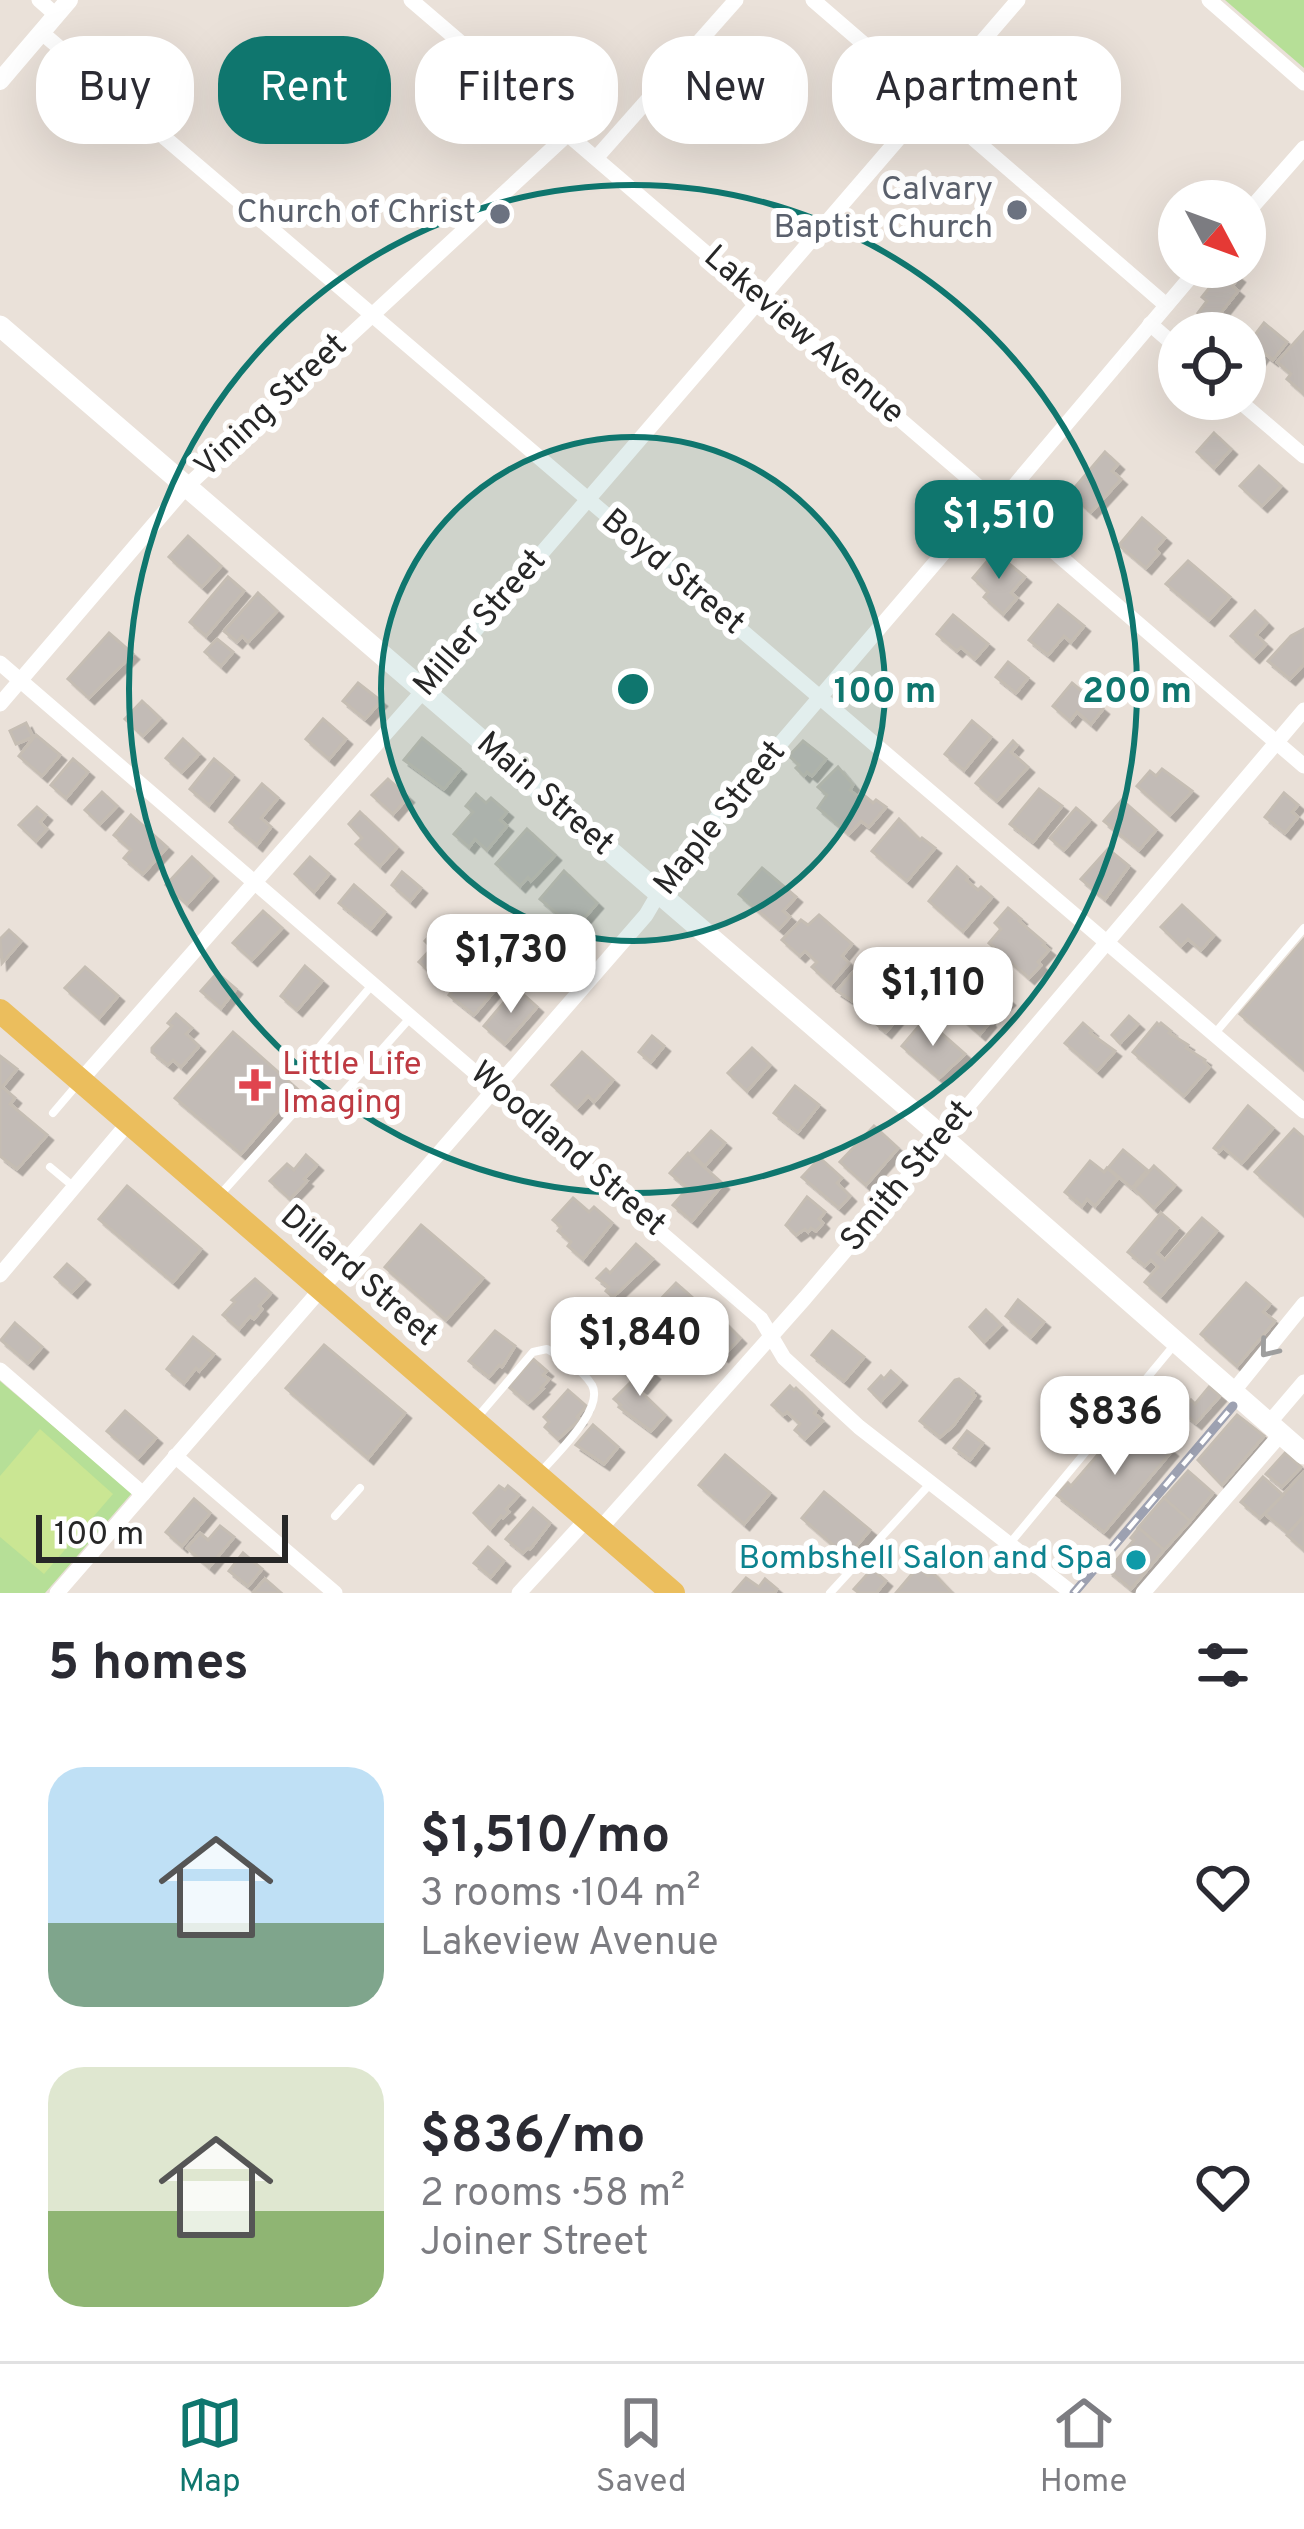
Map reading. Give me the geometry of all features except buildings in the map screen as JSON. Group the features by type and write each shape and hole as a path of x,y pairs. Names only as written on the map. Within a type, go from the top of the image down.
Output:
{"main road":[{"name":"Main Street","path":"0,326 1304,1454"},
{"name":"Dillard Street","path":"0,1011 674,1593"}],"street":[{"path":"0,81 62,7 39,0"},
{"name":"Lakeview Avenue","path":"411,0 453,36"},
{"path":"597,158 736,0"},
{"path":"813,0 855,36"},
{"name":"Miller Street","path":"987,36 1018,0"},
{"path":"1209,0 1304,82"},
{"name":"Boyd Street","path":"41,32 1304,1111"},
{"name":"Vining Street","path":"0,704 185,488 557,144"},
{"name":"Lakeview Avenue","path":"580,144 1304,766"},
{"name":"Miller Street","path":"81,1080 893,144"},
{"path":"980,144 1166,305"},
{"path":"1266,193 1301,156"},
{"name":"Maple Street","path":"57,1593 646,915 673,869 976,514 1014,486 1181,288"},
{"path":"1150,324 1158,331"},
{"path":"1262,420 1304,456"},
{"name":"Woodland Street","path":"0,663 761,1318 784,1358 859,1426 1072,1593"},
{"name":"Smith Street","path":"518,1593 593,1524 771,1337 1304,710"},
{"path":"0,1275 129,1122"},
{"path":"1232,1393 1304,1304"},
{"path":"0,1370 143,1494"},
{"path":"1143,1593 1274,1429 1304,1382"},
{"path":"175,1456 335,1593"}],"lane":[{"path":"1214,1034 1304,928"},
{"path":"373,984 298,1072 336,1101 412,1017"},
{"path":"53,1113 81,1080"},
{"path":"217,1198 317,1087"},
{"path":"50,1167 74,1187"},
{"path":"997,1559 1176,1343"},
{"path":"474,1421 533,1352 547,1349 570,1363 592,1385 596,1396 592,1410 537,1475"},
{"path":"830,1593 930,1484"},
{"path":"335,1516 360,1488"},
{"path":"1042,1593 1053,1578"}],"green space":[{"path":"1225,0 1304,0 1304,68"},
{"path":"0,1381 132,1493 45,1593 0,1593"},
{"path":"40,1429 113,1494 44,1574 0,1537 0,1476"}],"railway":[{"path":"1074,1593 1233,1406"}],"place":[{"name":"Calvary Baptist Church","path":"1017,210"},
{"name":"Church of Christ","path":"500,214"},
{"name":"Little Life Imaging","path":"255,1085"},
{"name":"Bombshell Salon and Spa","path":"1136,1560"}]}
